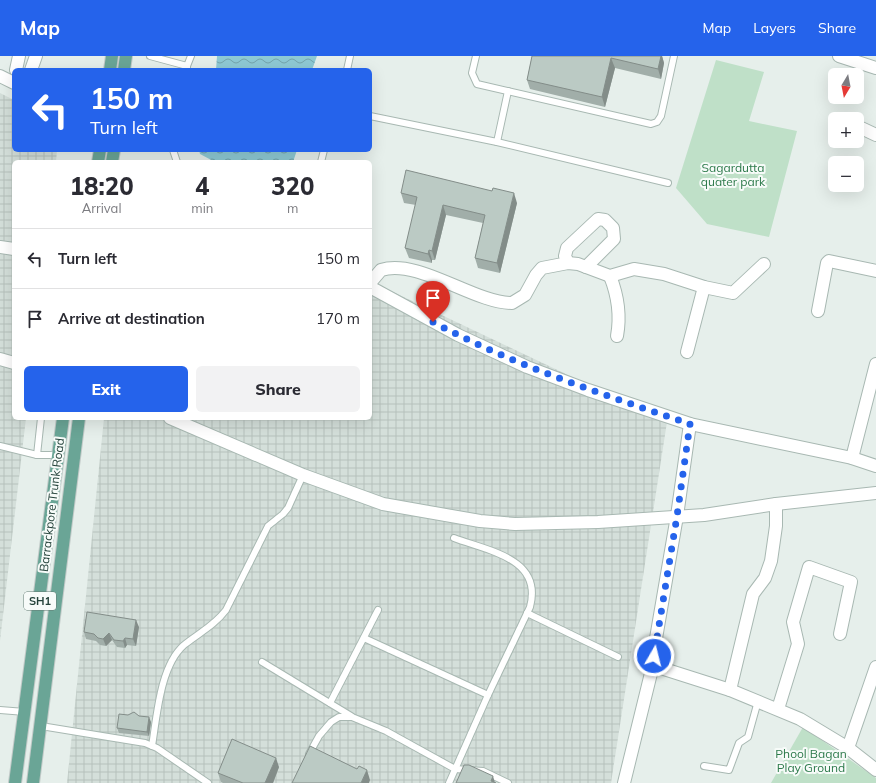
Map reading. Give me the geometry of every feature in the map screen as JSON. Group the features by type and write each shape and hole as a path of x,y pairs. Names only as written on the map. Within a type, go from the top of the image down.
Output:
{"main road":[{"path":"110,68 112,56"},
{"path":"124,68 126,56"},
{"path":"104,159 112,152"},
{"name":"Barrackpore Trunk Road","path":"15,783 63,420"},
{"name":"Barrackpore Trunk Road","path":"33,783 79,420"}],"street":[{"path":"16,68 19,56"},
{"path":"32,68 36,56"},
{"path":"839,56 876,68"},
{"path":"0,76 12,82"},
{"path":"864,129 876,135"},
{"path":"568,263 565,256 567,248 598,219 605,220 613,228 614,239 586,267"},
{"path":"0,247 12,249"},
{"path":"818,311 828,261 876,271"},
{"path":"372,281 381,270 398,267 499,301 512,303 525,295 536,275 542,268 568,263 586,267 610,276 636,269 672,276 704,287 733,293 764,264"},
{"path":"610,276 618,303 619,314 617,336"},
{"path":"687,352 704,287"},
{"path":"372,288 458,335 527,367 588,390 690,424 852,458 876,466"},
{"path":"0,360 12,363"},
{"path":"852,458 876,364"},
{"path":"175,420 303,475 383,504 480,521 515,524 590,522 704,515 776,504 876,492"},
{"path":"624,783 654,661 654,650 677,516 690,424"},
{"path":"730,690 753,594 765,578 771,561 776,526 776,504"},
{"path":"778,709 798,644 793,622 809,567 851,582 840,634"},
{"path":"654,661 670,672 730,690 800,718 848,748 876,770"},
{"path":"848,748 876,667"}],"lane":[{"path":"150,56 187,68 191,56"},
{"path":"347,68 350,56"},
{"path":"476,56 472,73 477,84 651,124 657,122 661,116 674,56"},
{"path":"497,142 508,91"},
{"path":"372,116 497,142 668,183"},
{"path":"37,455 41,420"},
{"path":"0,446 37,455 58,455"},
{"path":"152,746 161,693 169,667 177,653 220,618 226,610 268,526 288,508 303,475"},
{"path":"449,783 533,597 532,587 527,572 521,566 512,560 454,538"},
{"path":"330,704 378,610"},
{"path":"527,613 618,657"},
{"path":"364,638 488,695"},
{"path":"262,662 352,717 386,731 455,769 483,771 508,783"},
{"path":"704,766 729,770 738,744 748,737 758,701"},
{"path":"0,710 25,712"},
{"path":"304,763 319,736 331,722 339,717 352,717"},
{"path":"41,726 132,740 152,746 208,783"}],"shaded area":[{"path":"0,93 12,99 12,152 57,152 56,160 12,160 12,420 26,420 0,641"},
{"path":"372,282 667,422 611,783 67,783 104,420 372,420"}],"green space":[{"name":"Sagardutta quater park","path":"716,60 764,72 749,121 797,131 769,237 707,224 676,188"},
{"name":"Phool Bagan Play Ground","path":"803,727 876,778 876,783 771,783"}],"water":[{"path":"217,56 317,56 313,68 216,68"},
{"path":"200,152 296,152 294,160 211,160 200,154"}],"building":[{"path":"532,56 661,56 658,69 611,58 602,97 527,80"},
{"path":"406,170 492,191 493,188 514,193 497,263 475,258 485,215 443,205 432,251 429,250 428,254 405,248 417,197 401,193"},
{"path":"87,612 136,620 133,639 125,638 123,641 114,640 109,633 103,639 98,638 94,634 84,632"},
{"path":"134,712 139,716 149,717 147,732 117,728 119,714 128,715"},
{"path":"232,739 276,758 265,783 243,783 218,773"},
{"path":"310,746 357,769 359,766 367,770 361,783 292,783"},
{"path":"464,765 469,765 493,776 491,781 496,783 456,783"}],"route":[{"path":"433,322 527,367 588,390 690,424 677,516 654,656"}]}
